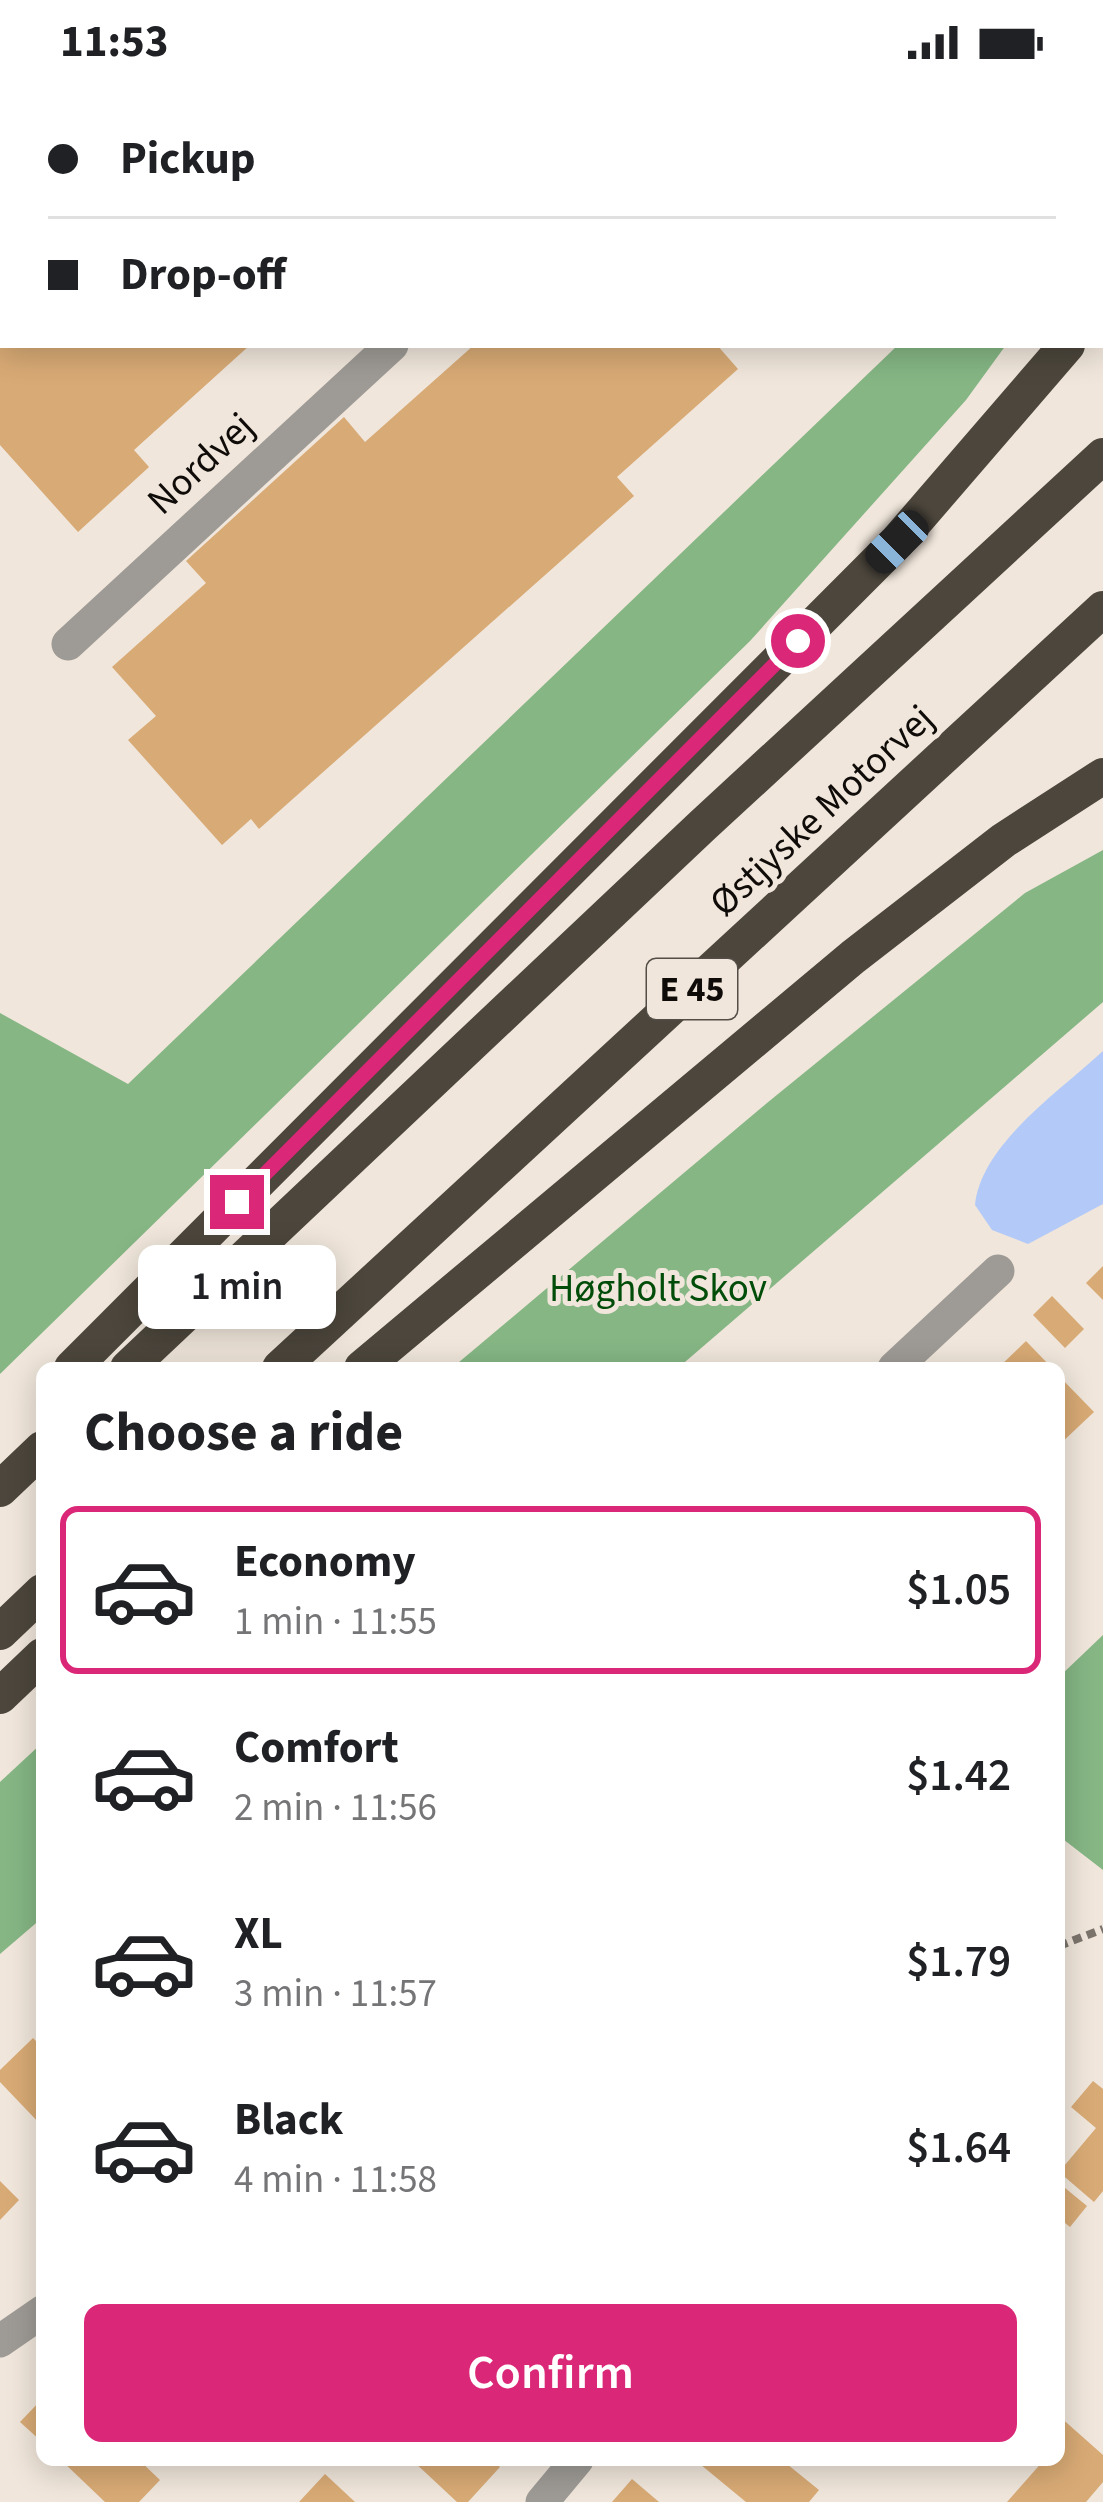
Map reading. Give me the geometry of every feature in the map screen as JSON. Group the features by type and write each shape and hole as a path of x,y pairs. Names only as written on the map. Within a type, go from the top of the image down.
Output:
{"highway":[{"path":"78,1362 897,542 1064,348"},
{"name":"Østjyske Motorvej","path":"134,1362 701,826 1103,456"},
{"name":"Østjyske Motorvej","path":"287,1362 1103,609"},
{"path":"369,1362 853,957 1004,840 1103,776"},
{"path":"0,1490 36,1451"},
{"path":"0,1632 36,1598"},
{"path":"0,1696 36,1662"}],"street":[{"name":"Nordvej","path":"68,644 389,348"},
{"path":"900,1362 998,1271"},
{"path":"0,2341 36,2316"},
{"path":"542,2502 572,2466"}],"path":[{"path":"1065,1944 1103,1929"}],"green space":[{"path":"895,348 1004,348 966,400 750,641 0,1374 0,1013 128,1084"},
{"name":"Høgholt Skov","path":"1103,850 1103,1002 685,1362 459,1362 767,1103 1025,893"},
{"path":"1103,1635 1103,1870 1065,1841 1065,1671"},
{"path":"36,1749 36,1923 0,1954 0,1782"}],"water":[{"path":"1103,1051 1103,1204 1028,1244 992,1230 975,1205 991,1161 1025,1120"}],"building":[{"path":"0,348 247,348 134,450 149,467 78,532 0,445"},
{"path":"471,348 720,348 738,369 617,477 634,496 259,829 251,819 222,845 128,740 156,716 112,667 206,583 186,561 344,417 365,442"},
{"path":"1103,1266 1103,1300 1086,1283"},
{"path":"1052,1296 1084,1329 1065,1348 1033,1315"},
{"path":"1026,1341 1046,1362 1004,1362"},
{"path":"1065,1382 1094,1412 1065,1439"},
{"path":"33,2038 36,2041 36,2120 0,2082 0,2070"},
{"path":"1093,2081 1103,2089 1103,2191 1094,2202 1065,2177 1065,2165 1096,2128 1071,2107"},
{"path":"0,2181 19,2200 0,2220"},
{"path":"1065,2188 1087,2206 1070,2227 1065,2223"},
{"path":"36,2405 36,2437 20,2422"},
{"path":"1065,2421 1103,2455 1103,2482 1086,2502 1007,2502 1039,2466 1065,2466"},
{"path":"67,2466 145,2466 160,2480 139,2502 105,2502"},
{"path":"418,2466 500,2467 468,2502 457,2502"},
{"path":"702,2466 789,2466 819,2490 809,2502 746,2502"},
{"path":"325,2474 355,2502 299,2502"},
{"path":"632,2479 659,2502 612,2502"}],"route":[{"path":"237,1202 798,641"}]}
